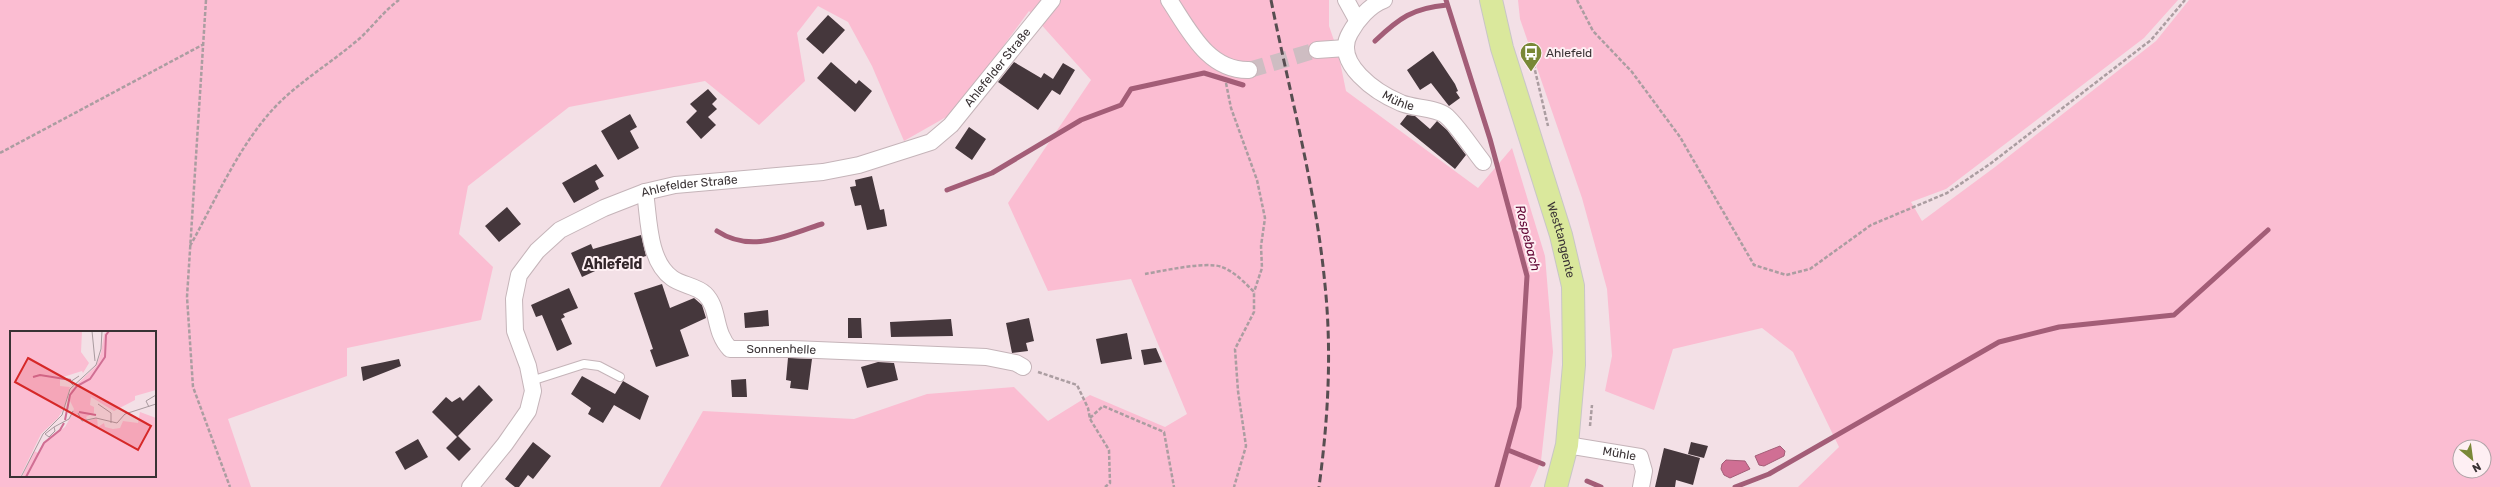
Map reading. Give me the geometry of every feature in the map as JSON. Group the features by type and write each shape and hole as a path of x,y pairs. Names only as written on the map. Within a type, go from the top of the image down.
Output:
{"main road":[{"name":"Westtangente","path":"1491,0 1502,48 1561,235 1573,286 1574,365 1567,445 1556,487"}],"street":[{"name":"Ahlefelder Straße","path":"470,487 505,444 528,411 533,391 528,366 515,331 514,299 519,275 537,251 560,230 604,208 645,192 675,185 823,172 859,164 931,142 951,125 1052,0"},
{"path":"1170,0 1207,55 1222,65 1234,70 1249,70"},
{"path":"1346,0 1357,20"},
{"path":"1317,50 1346,48 1347,38 1357,20 1384,0"},
{"name":"Mühle","path":"1346,48 1351,66 1360,78 1401,103 1444,114 1483,162"},
{"name":"Sonnenhelle","path":"645,192 657,264 672,278 705,293 714,309 721,339 730,349 793,349 986,357 1016,363 1023,367"},
{"name":"Mühle","path":"1567,445 1640,457 1644,471 1641,487"}],"lane":[{"path":"531,381 584,364 599,366 620,377"}],"path":[{"path":"206,0 187,297 193,387 230,487"},
{"path":"189,247 240,156 267,116 301,83 354,43 387,9 399,0"},
{"path":"1577,0 1593,30 1632,72 1680,137 1754,265 1786,275 1810,269 1871,225 1947,193 1990,164 2151,40 2185,0"},
{"path":"0,153 204,44"},
{"path":"1222,65 1231,108 1256,180 1265,218 1261,246 1262,268 1254,292 1254,312 1235,349 1238,391 1246,446 1234,487"},
{"path":"1145,274 1188,267 1221,267 1239,278 1254,292"},
{"path":"1023,367 1077,385 1088,408 1090,419 1109,450 1110,484 1105,487"},
{"path":"1090,419 1103,406 1164,432 1174,487"}],"shaded area":[{"path":"0,0 1329,0 1329,26 1338,52 1346,91 1478,188 1512,148 1545,256 1553,352 1541,461 1530,487 660,487 703,411 854,419 927,394 1014,387 1048,421 1090,395 1165,427 1187,414 1131,279 1048,291 1008,203 1091,80 1029,11 955,112 904,141 872,66 848,22 818,6 797,33 805,81 759,125 705,81 569,107 468,186 459,234 493,267 481,320 347,348 347,376 228,419 251,487 0,487"},
{"path":"1518,0 2178,0 2144,38 1946,189 1911,202 1922,221 1995,167 2156,41 2189,0 2500,0 2500,487 1798,487 1839,447 1793,352 1762,328 1673,349 1654,410 1605,391 1612,356 1607,289 1582,198 1520,19"},
{"path":"1780,446 1785,451 1784,456 1764,466 1759,465 1755,456"},
{"path":"1726,460 1745,461 1750,469 1730,478 1724,475 1721,469 1722,464"}],"building":[{"path":"828,15 845,30 823,54 806,39"},
{"path":"1433,51 1458,91 1456,92 1460,98 1449,106 1431,83 1420,90 1407,70"},
{"path":"831,62 856,84 859,80 872,91 855,112 817,78"},
{"path":"1014,62 1041,78 1044,73 1053,79 1063,63 1075,70 1060,95 1052,90 1038,110 998,82"},
{"path":"708,89 717,99 712,104 717,109 708,117 716,125 701,139 686,122 697,111 690,104"},
{"path":"630,114 637,127 630,131 639,148 618,160 601,131"},
{"path":"1407,115 1415,116 1430,129 1437,121 1447,130 1466,155 1455,169 1400,124"},
{"path":"969,127 986,139 972,160 955,148"},
{"path":"596,164 604,176 595,181 599,189 574,203 562,183"},
{"path":"872,176 880,210 884,209 887,226 867,230 861,205 855,206 850,187 856,186 855,180"},
{"path":"507,207 521,224 499,242 485,226"},
{"path":"641,235 646,256 618,264 617,261 582,277 571,253 591,244 593,249"},
{"path":"662,284 670,308 694,298 702,305 706,318 680,330 689,356 656,367 650,350 653,349 634,293"},
{"path":"569,288 578,308 563,314 565,317 561,319 572,344 557,351 542,315 536,317 531,305"},
{"path":"768,310 769,326 745,328 744,313"},
{"path":"848,318 861,318 862,338 848,338"},
{"path":"1029,318 1034,341 1026,343 1028,351 1012,353 1006,323"},
{"path":"951,319 953,336 891,337 890,322"},
{"path":"1127,333 1132,359 1101,364 1096,339"},
{"path":"1156,348 1162,362 1144,365 1141,350"},
{"path":"788,358 812,359 808,390 790,388 791,381 786,380"},
{"path":"399,359 401,366 363,381 361,367"},
{"path":"878,362 894,363 898,380 867,388 861,367"},
{"path":"582,376 615,394 623,381 649,396 640,420 614,405 603,423 588,414 591,408 571,394"},
{"path":"746,379 747,397 732,397 731,380"},
{"path":"479,385 493,400 457,437 432,412 446,397 452,402 460,397 463,401"},
{"path":"458,436 471,449 459,461 446,448"},
{"path":"418,439 428,457 405,470 395,452"},
{"path":"533,442 551,456 533,479 528,475 519,487 515,487 505,479"},
{"path":"1691,442 1708,446 1704,458 1688,454"},
{"path":"1664,448 1700,458 1693,485 1676,480 1675,487 1655,487"}],"waterway":[{"name":"Rospebach","path":"1446,0 1490,139 1527,276 1519,407 1497,487"},
{"path":"1375,41 1399,20 1425,9 1447,5"},
{"path":"947,190 992,173 1081,120 1121,105 1131,89 1204,73 1243,85"},
{"path":"717,231 730,238 756,242 782,237 822,224"},
{"path":"1735,487 1769,474 1999,342 2059,327 2174,315 2268,230"},
{"path":"1508,450 1543,464"},
{"path":"1587,481 1601,487"}],"tunnel":[{"path":"1249,70 1317,50"}],"railway":[{"path":"1271,0 1309,178 1321,249 1325,285 1329,361 1327,412 1319,487"}],"place":[{"name":"Ahlefeld","path":"1531,72"}],"district":[{"name":"Ahlefeld","path":"613,264"}]}
